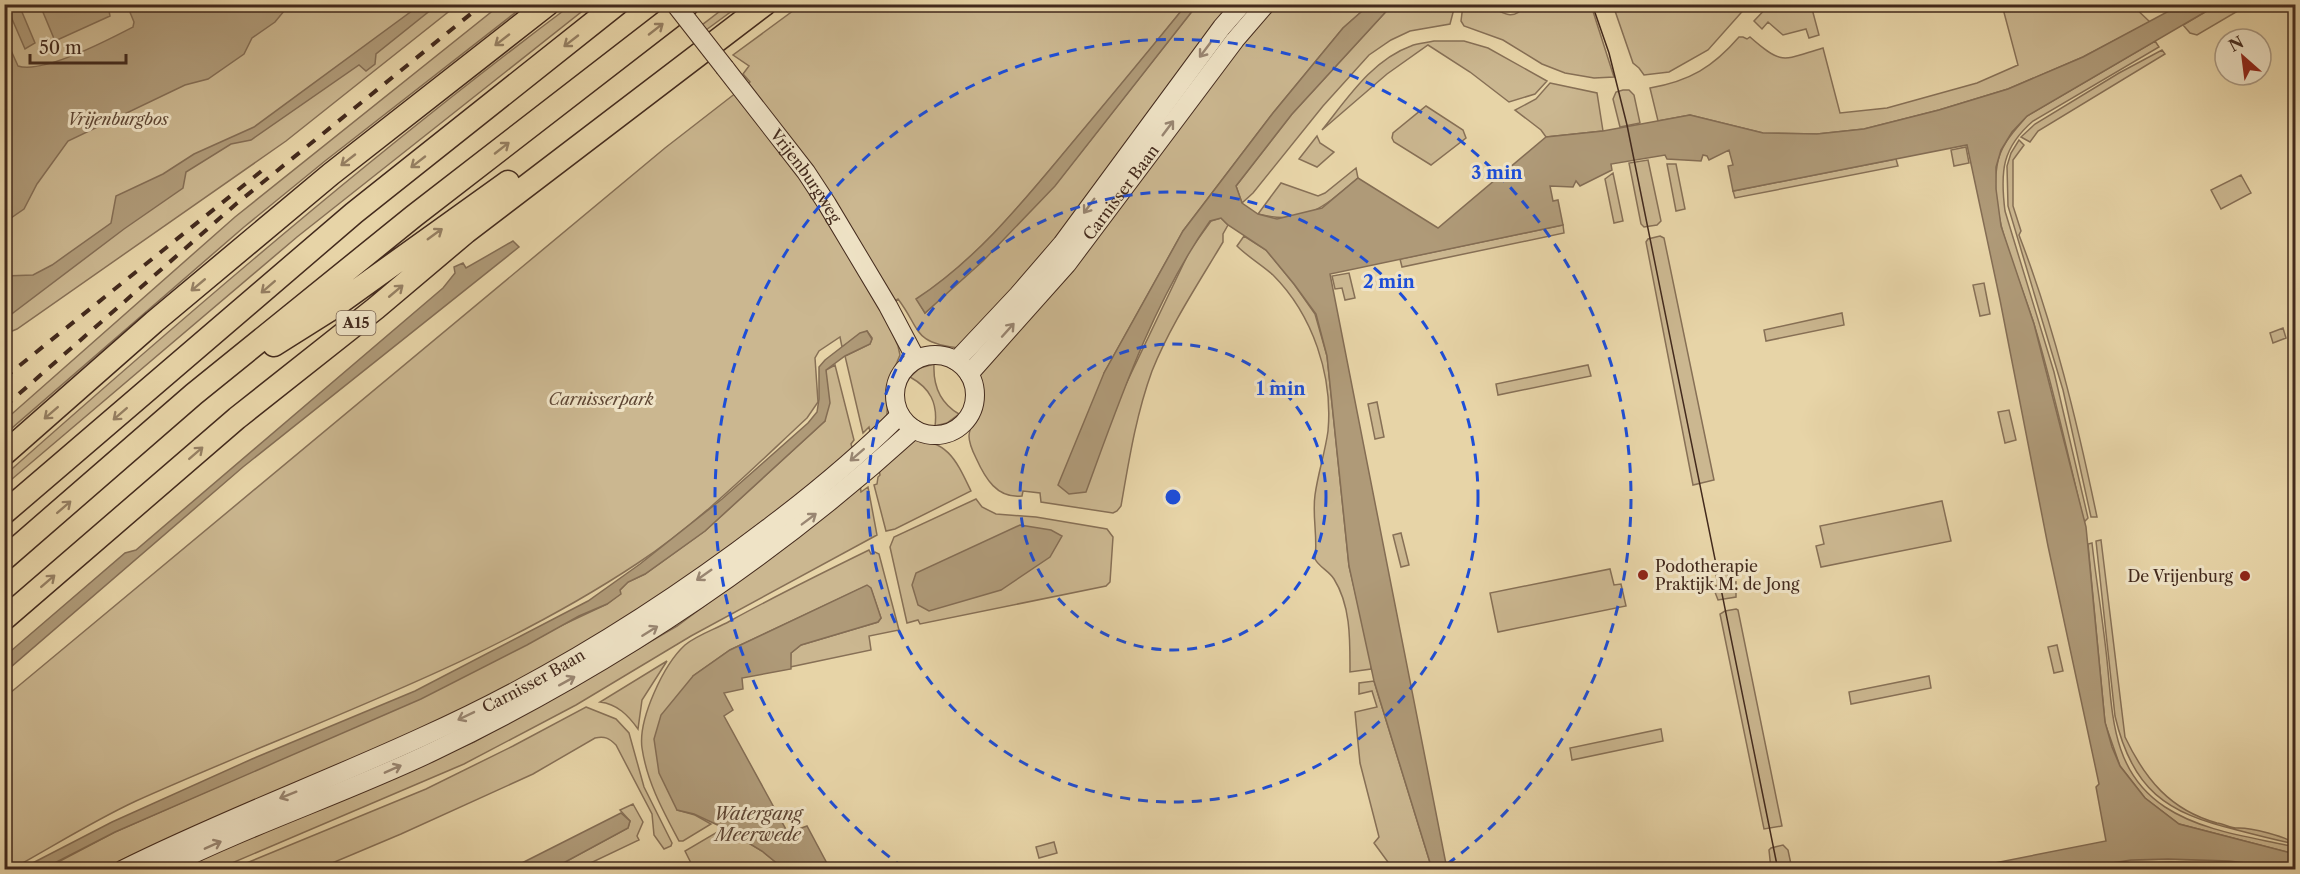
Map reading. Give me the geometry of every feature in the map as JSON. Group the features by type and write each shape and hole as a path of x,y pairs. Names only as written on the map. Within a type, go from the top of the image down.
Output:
{"highway":[{"path":"4,454 154,322 331,174 548,4"},
{"path":"4,513 354,213 617,4"},
{"name":"A15","path":"4,559 194,394 414,216 688,4"},
{"name":"A15","path":"4,619 237,418 376,308 466,232 765,4"},
{"name":"A15","path":"194,394 328,311 523,171 718,40"}],"main road":[{"name":"Vrijenburgweg","path":"675,4 800,165 827,204 893,315 916,359"},
{"name":"Carnisser Baan","path":"956,361 1062,244 1222,27 1242,4"},
{"name":"Carnisser Baan","path":"969,374 1067,264 1234,40 1266,4"},
{"path":"940,355 956,361 969,374 974,392 974,401 967,418 960,425 942,434 928,434 914,429 900,415 895,398 898,379 909,364 924,356 940,355"},
{"name":"Carnisser Baan","path":"122,870 228,819 423,737 497,700 591,648 700,578 749,543 817,490 900,415"},
{"name":"Carnisser Baan","path":"160,870 431,752 505,716 600,663 758,557 824,507 914,429"}],"green space":[{"path":"1485,4 1502,13 1512,15 1526,5 1591,5 1614,77 1594,78 1565,73 1542,64 1503,40 1464,26 1461,21 1463,5"},
{"path":"1613,4 1748,5 1708,50 1669,72 1644,75 1633,63"},
{"path":"1770,4 1811,5 1819,35 1809,38 1806,29 1783,35 1768,22 1762,29 1754,21"},
{"name":"Vrijenburgbos","path":"4,5 457,5 286,141 17,329 5,334"},
{"path":"500,5 525,5 244,227 5,434 5,420 235,217"},
{"path":"571,5 590,5 297,237 5,485 5,475 213,293 354,175"},
{"path":"728,5 740,5 706,30 702,25"},
{"name":"Carnisserpark","path":"801,5 1186,5 1017,209 960,266 917,299 925,313 1055,185 1197,5 1242,5 1093,198 959,348 944,346 925,338 898,299 882,309 900,355 888,384 887,415 871,437 869,427 863,433 845,356 870,344 872,338 867,331 842,347 840,337 819,351 815,358 818,402 807,418 746,475 661,547 579,600 456,664 136,801 10,870 4,869 4,698 665,148 750,82 743,74 749,66 733,55"},
{"path":"1275,5 1369,5 1343,28 1273,113 1183,231 1104,373 1124,388 1190,250 1211,221 1221,218 1228,225 1223,234 1223,242 1176,321 1159,354 1146,388 1137,421 1121,506 1113,513 1041,502 1040,493 1023,491 1022,496 1013,496 999,491 983,473 969,439 970,428 981,406 980,374 1251,32"},
{"path":"1392,5 1455,5 1450,24 1410,31 1391,40 1369,55 1323,106 1253,193 1242,203 1236,186 1292,114"},
{"path":"2002,5 2132,5 2150,22 2083,57 2008,89 1864,129 1817,134 1763,133 1690,115 1658,121 1650,88 1689,77 1700,71 1720,57 1739,37 1747,39 1750,37 1770,53 1784,58 1823,48 1840,113 1887,108 1977,83 2018,65"},
{"path":"2217,5 2248,5 2197,35 2190,33 2183,25"},
{"path":"1434,41 1464,41 1488,48 1547,81 1535,94 1509,102 1470,72 1428,45 1387,74 1322,130 1351,93 1384,61 1411,46"},
{"path":"2155,41 2159,47 2033,121 2009,151 2003,172 2005,211 2054,372 2088,518 2084,522 2041,348 2001,225 1995,185 1997,166 2004,145 2027,116"},
{"path":"2162,50 2165,54 2038,131 2030,142 2021,137 2035,124"},
{"path":"1550,83 1597,93 1603,131 1546,137 1541,130 1515,110 1536,99"},
{"path":"1629,90 1634,95 1640,123 1620,127 1613,99 1616,92"},
{"path":"1426,106 1463,130 1466,138 1431,165 1394,142 1392,138 1393,133"},
{"path":"1317,136 1320,143 1334,152 1317,167 1299,159"},
{"path":"2019,140 2024,145 2013,160 2013,206 2021,231 2019,235 2032,269 2064,374 2097,517 2091,517 2063,390 2008,206 2007,166 2011,153"},
{"path":"1966,147 1969,163 1954,166 1951,150"},
{"path":"1896,159 1898,166 1735,198 1733,191"},
{"path":"1648,160 1661,221 1657,225 1644,227 1641,224 1629,163"},
{"path":"1667,164 1676,164 1685,209 1676,211"},
{"path":"1356,168 1358,178 1313,211 1289,217 1258,214 1281,183 1318,196"},
{"path":"1613,173 1623,221 1614,223 1605,179"},
{"path":"2241,175 2251,193 2221,209 2211,190"},
{"path":"1563,225 1564,233 1402,267 1400,259"},
{"path":"1244,236 1266,250 1315,314 1327,356 1349,566 1371,659 1371,669 1350,672 1347,612 1344,601 1334,579 1315,559 1314,503 1328,431 1329,410 1323,368 1317,347 1309,327 1287,291 1273,275 1237,246"},
{"path":"1660,236 1664,238 1714,480 1693,485 1646,242 1648,239"},
{"path":"1349,273 1355,298 1345,300 1342,288 1335,289 1332,276"},
{"path":"1984,283 1990,314 1980,316 1973,285"},
{"path":"1842,313 1844,325 1766,341 1764,330"},
{"path":"2283,328 2286,338 2273,343 2270,333"},
{"path":"934,364 936,386 942,399 959,414 947,423 935,426 935,410 931,397 923,386 910,377 920,368"},
{"path":"835,365 854,440 851,444 854,454 671,594 498,698 111,869 43,870 115,832 253,771 607,604 620,594 620,590 628,582 645,574 705,531 825,421 826,370"},
{"path":"1588,365 1591,376 1498,395 1496,384"},
{"path":"1377,402 1384,437 1375,439 1368,404"},
{"path":"2009,410 2016,440 2005,443 1998,412"},
{"path":"911,440 934,443 943,448 956,462 971,491 895,529 886,531 874,485 877,484 880,475 878,465"},
{"path":"860,483 861,492 868,487 877,535 691,636 576,705 464,764 218,869 175,870 474,742 569,689 677,626 785,546"},
{"path":"976,499 982,507 996,514 1036,517 1107,529 1113,537 1110,582 1106,586 920,624 918,620 907,623 890,547 894,537"},
{"path":"1942,501 1951,541 1821,567 1816,546 1824,544 1820,526"},
{"path":"1401,533 1409,565 1401,567 1393,535"},
{"path":"2101,540 2125,737 2141,766 2161,791 2186,810 2217,823 2268,833 2295,844 2259,836 2190,815 2172,806 2156,794 2142,780 2131,763 2115,716 2096,541"},
{"path":"2092,543 2113,717 2117,737 2133,775 2147,792 2165,807 2180,815 2228,833 2295,847 2295,854 2179,824 2145,798 2120,766 2105,723 2088,544"},
{"path":"869,550 871,554 875,552 879,554 899,630 869,636 871,650 790,667 791,653 801,645 878,622 881,618 871,589 866,586 730,650 693,676 677,810 695,815 711,824 683,841 679,841 652,784 642,748 644,722 648,708 669,665 685,645 695,638"},
{"path":"1725,563 1730,583 1736,582 1736,597 1718,600 1713,587 1718,585 1714,565"},
{"path":"1610,569 1614,585 1621,584 1626,606 1498,632 1490,593"},
{"path":"1736,609 1782,826 1764,829 1720,614"},
{"path":"2057,645 2063,671 2054,673 2048,647"},
{"path":"667,661 642,700 638,729 622,711 600,702"},
{"path":"1929,676 1931,688 1851,704 1849,692"},
{"path":"1374,681 1432,869 1393,869 1374,843 1379,837 1360,763 1355,712 1377,707 1372,691 1359,694 1359,683"},
{"path":"586,707 616,719 629,733 644,787 672,843 671,846 664,849 654,835 652,814 616,745 602,737 595,738 533,774 318,869 232,869 426,789"},
{"path":"1661,729 1663,741 1572,760 1570,748"},
{"path":"633,804 643,822 637,836 639,840 578,869 550,870 628,828 630,821 620,810"},
{"path":"724,828 762,851 784,869 694,869 685,851"},
{"path":"1054,842 1057,853 1039,858 1036,847"},
{"path":"1783,845 1788,850 1792,869 1771,869 1769,850"},
{"path":"2131,860 2229,861 2286,869 2171,862 2074,870"},
{"path":"2167,866 2234,869 2121,869"}],"water":[{"path":"6,5 19,5 35,43 25,49"},
{"path":"40,5 108,5 110,16 55,41"},
{"path":"127,5 289,5 275,22 252,38 244,54 208,79 185,85 68,141 37,184 24,209 5,222 5,37 18,66 29,67 59,61 133,27 134,22"},
{"path":"420,5 437,5 376,54 375,64 366,71 359,65 251,140 231,144 186,172 183,188 124,229 5,319 5,276 33,275 52,265 111,223 116,196 163,174 194,154 254,127"},
{"path":"1186,5 1197,5 1055,186 983,261 925,313 916,299 959,267 997,230"},
{"path":"1369,5 1392,5 1292,114 1236,186 1242,203 1258,214 1277,219 1322,208 1358,178 1438,228 1546,137 1603,131 1690,115 1763,133 1817,134 1864,129 2008,89 2083,57 2180,5 2217,5 2027,116 2012,132 2001,150 1996,167 1996,189 2001,226 2034,324 2086,527 2105,722 2120,766 2145,798 2179,824 2295,854 2295,869 2229,861 2168,859 2131,860 2074,869 1964,869 2106,841 2096,787 2099,784 1967,145 1733,191 1728,166 1733,165 1729,150 1709,160 1703,155 1701,161 1667,159 1665,155 1611,164 1612,170 1580,186 1576,181 1573,187 1550,186 1553,201 1558,200 1563,225 1330,274 1447,869 1432,869 1374,681 1349,566 1327,356 1316,314 1266,250 1221,218 1210,221 1171,284 1139,352 1086,492 1069,494 1058,485 1104,373 1183,231 1273,113 1343,28"},
{"path":"513,241 519,247 243,467 5,672 5,656 125,553 136,550 443,288 455,273 454,267 463,263 466,268"},
{"path":"867,331 872,339 870,344 845,356 826,370 830,403 825,421 705,531 645,574 628,582 620,590 621,594 607,604 579,616 421,699 115,832 43,869 21,869 112,822 252,759 415,691 588,601 640,564 722,499 808,423 817,412 819,367 860,333"},
{"path":"1020,525 1051,530 1062,536 1050,557 1001,590 929,611 918,605 912,585 916,573"},
{"name":"Watergang Meerwede","path":"867,585 871,588 881,618 878,622 801,645 791,653 791,669 742,678 743,689 724,693 733,710 724,716 788,833 807,826 830,869 784,869 762,851 724,828 694,814 677,810 659,773 654,739 661,715 693,676 730,650"},
{"path":"621,813 630,821 628,828 556,867 510,869"}],"tram line":[{"path":"1592,4 1609,53 1627,125 1778,870"}],"railway":[{"path":"4,407 236,204 483,4"},
{"path":"4,378 269,165"}],"place":[{"name":"Podotherapie Praktijk M. de Jong","path":"1643,575"},
{"name":"De Vrijenburg","path":"2245,576"}]}
